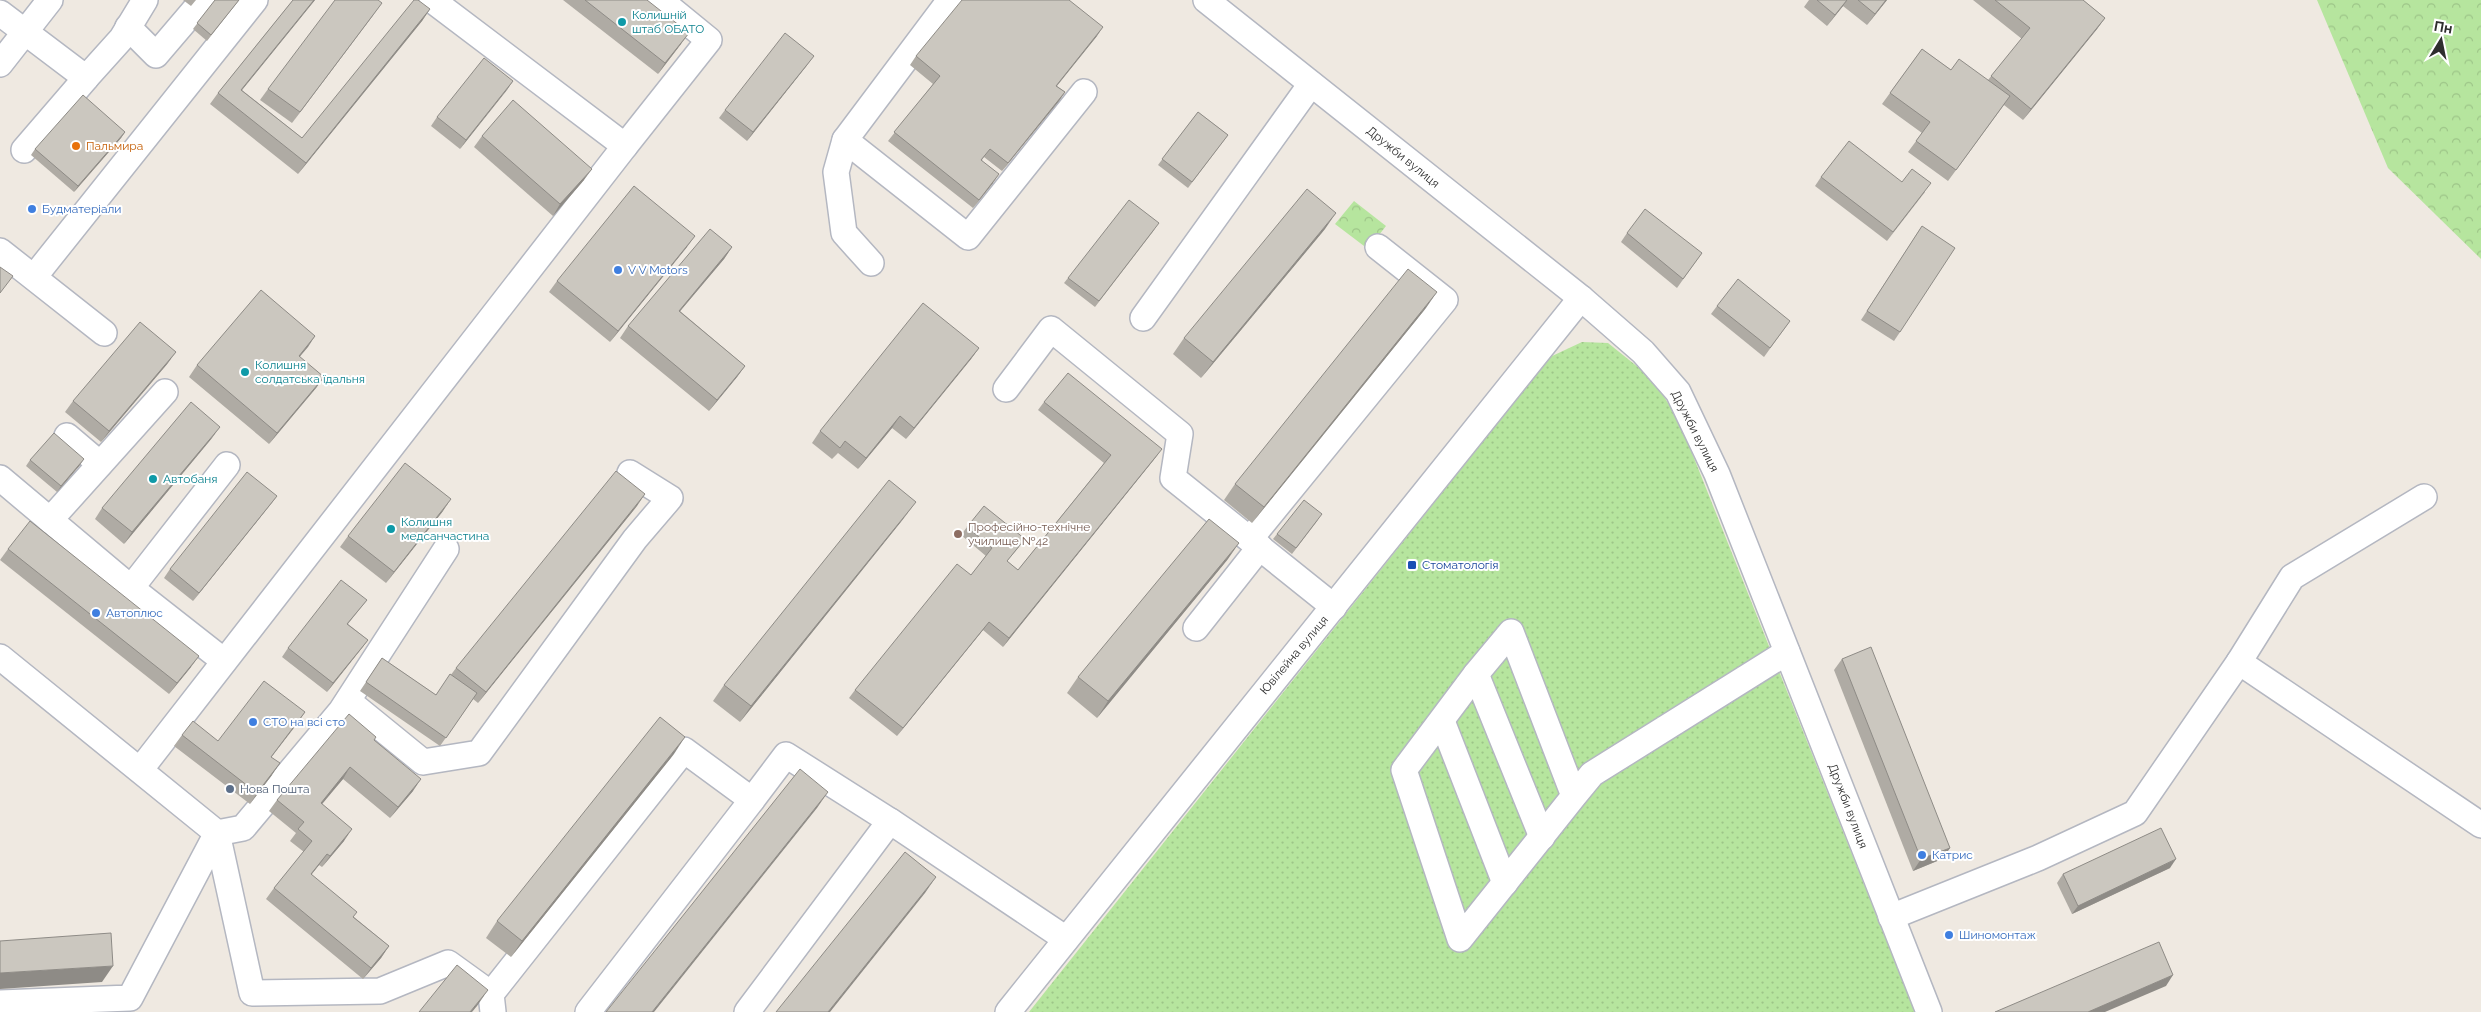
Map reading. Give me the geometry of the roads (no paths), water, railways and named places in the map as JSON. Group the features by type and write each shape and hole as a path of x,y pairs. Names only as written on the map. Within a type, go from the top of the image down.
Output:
{"street":[{"path":"0,64 50,0"},
{"path":"24,150 128,27 145,0"},
{"path":"128,27 156,55 204,0"},
{"path":"34,278 256,0"},
{"path":"432,0 625,146"},
{"path":"140,770 709,40 660,0"},
{"path":"871,263 844,233 836,172 845,140 950,0"},
{"name":"Дружби вулиця","path":"1206,0 1581,298 1643,352 1678,392 1717,474 1929,1012"},
{"path":"0,13 86,78"},
{"path":"1143,318 1311,84"},
{"path":"845,140 968,237 1084,92"},
{"path":"1196,628 1255,543 1445,300 1378,246"},
{"path":"0,251 104,332"},
{"name":"Ювілейна вулиця","path":"1008,1012 1581,298"},
{"path":"1006,390 1051,329 1180,434 1173,478 1334,607"},
{"path":"50,520 165,392"},
{"path":"67,436 100,464"},
{"path":"132,588 227,465"},
{"path":"348,701 423,762 480,753 635,539 670,498 630,473"},
{"path":"0,478 224,662"},
{"path":"1891,917 2038,858 2135,813 2239,662 2292,577 2424,497"},
{"path":"217,833 244,828 348,701 446,549"},
{"path":"1574,796 1511,632 1476,674 1404,770 1460,939 1592,774 1787,652"},
{"path":"0,657 217,833 254,1003 380,991 448,964 492,1003 684,750 752,800"},
{"path":"2239,662 2481,825"},
{"path":"1476,674 1542,837"},
{"path":"1442,721 1505,883"},
{"path":"588,1012 786,755 890,821 1066,939"},
{"path":"747,1012 890,821"},
{"path":"0,1003 130,998 217,833"},
{"path":"364,1012 380,991"}],"place":[{"name":"Колишній штаб ОБАТО","path":"622,22"},
{"name":"Пальмира","path":"76,146"},
{"name":"Будматеріали","path":"32,209"},
{"name":"V V Motors","path":"618,270"},
{"name":"Колишня солдатська їдальня","path":"245,372"},
{"name":"Автобаня","path":"153,479"},
{"name":"Колишня медсанчастина","path":"391,529"},
{"name":"Професійно-технічне училище №42","path":"958,534"},
{"name":"Стоматологія","path":"1412,565"},
{"name":"Автоплюс","path":"96,613"},
{"name":"СТО на всі сто","path":"253,722"},
{"name":"Нова Пошта","path":"230,789"},
{"name":"Катрис","path":"1922,855"},
{"name":"Шиномонтаж","path":"1949,935"}]}
